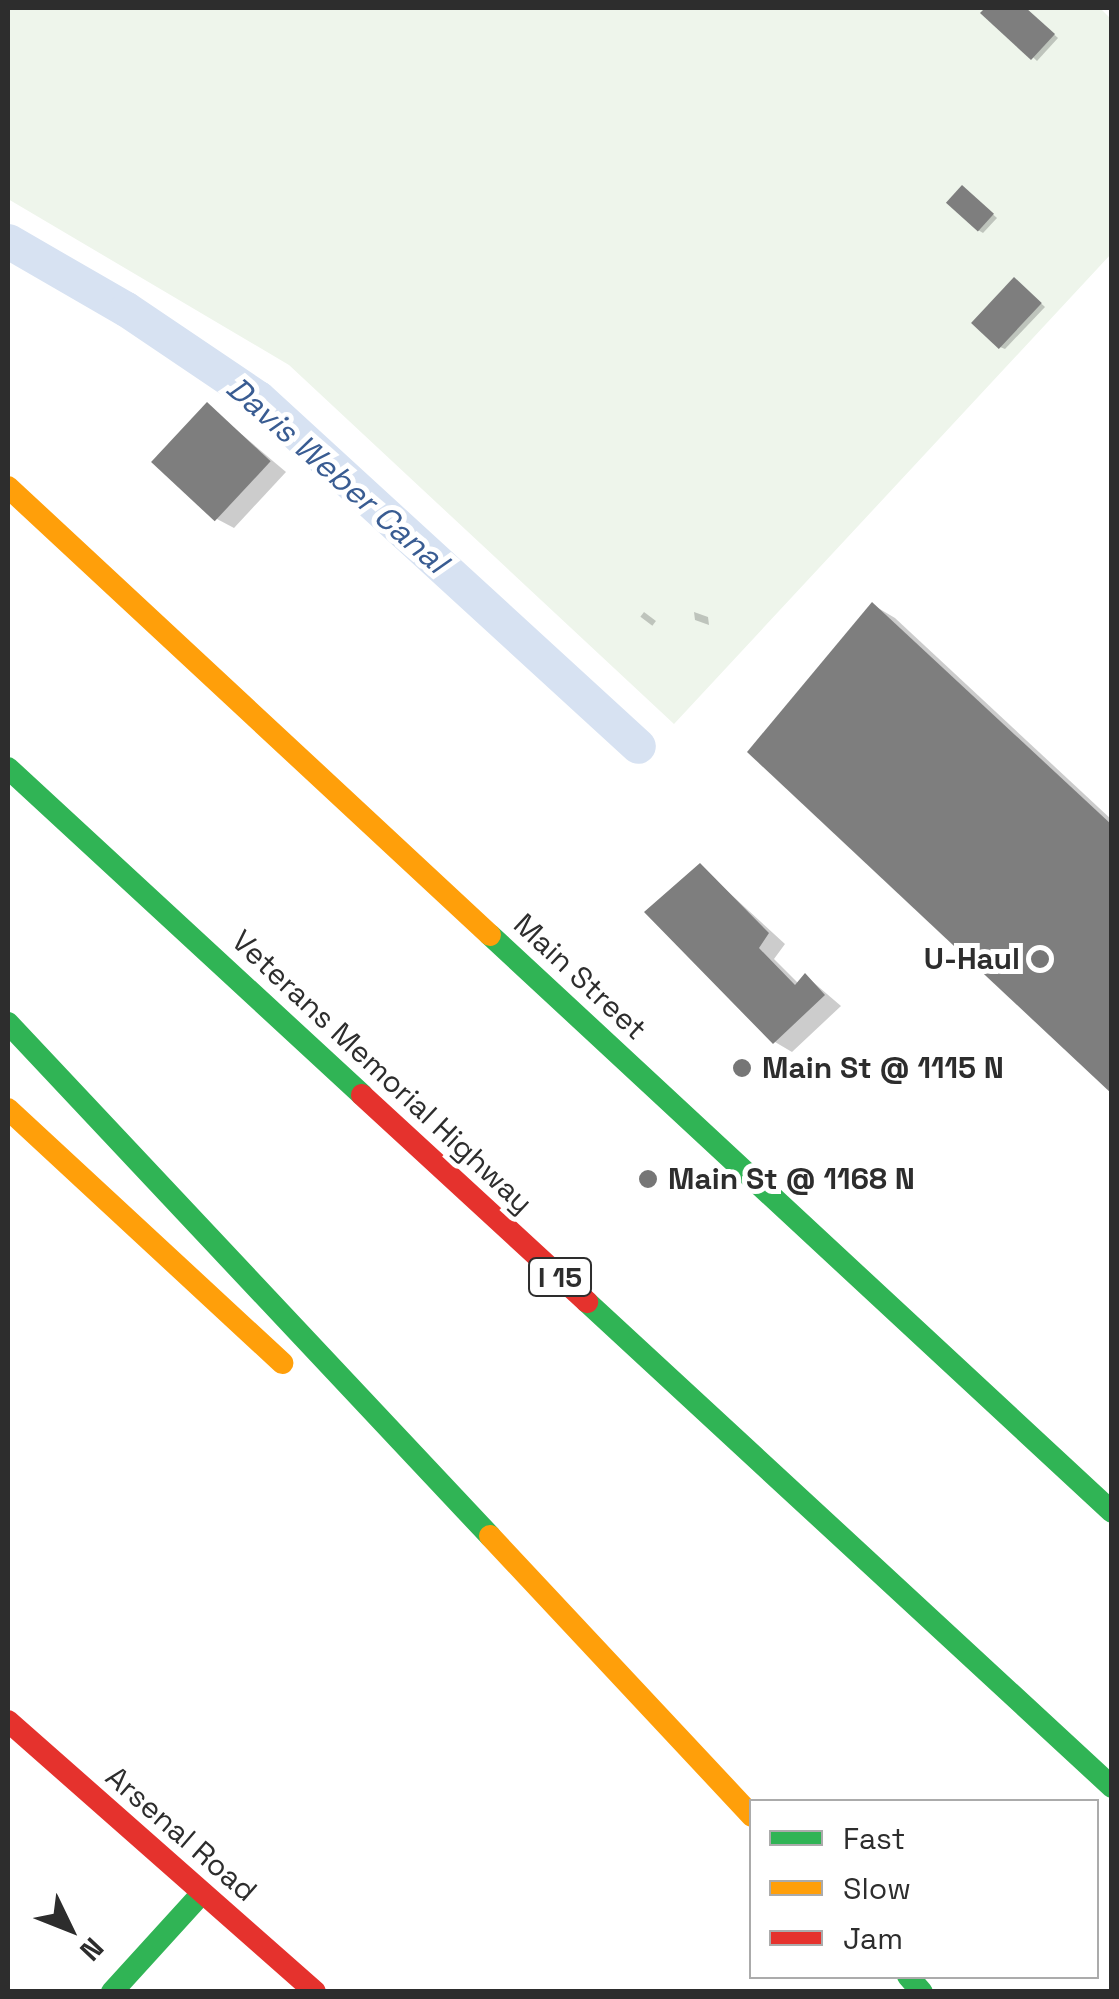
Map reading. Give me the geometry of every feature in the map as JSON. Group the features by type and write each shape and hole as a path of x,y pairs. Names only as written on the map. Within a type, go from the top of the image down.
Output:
{"main road":[{"name":"Main Street","path":"8,487 1112,1512"},
{"name":"Veterans Memorial Highway","path":"8,768 1112,1787"},
{"path":"8,1023 588,1648 749,1813"},
{"path":"8,1109 299,1379"},
{"path":"371,1446 588,1648"},
{"name":"Arsenal Road","path":"8,1720 314,1992"},
{"path":"112,1992 202,1893"}],"shaded area":[{"path":"8,8 1100,8 1111,19 1111,254 674,724 289,365 8,199"}],"building":[{"path":"985,8 1026,8 1055,34 1031,60 980,13"},
{"path":"962,185 994,214 978,232 946,203"},
{"path":"1014,277 1042,303 999,349 971,323"},
{"path":"207,402 271,461 215,521 151,462"},
{"name":"U-Haul","path":"872,602 1112,825 1112,1094 747,752"},
{"path":"700,863 769,933 759,948 795,985 805,973 825,995 773,1044 644,912"}],"waterway":[{"name":"Davis Weber Canal","path":"8,241 126,309 258,398 638,746"}],"traffic: fast":[{"path":"8,768 362,1095"},
{"path":"490,935 1112,1512"},
{"path":"8,1023 490,1536"},
{"path":"587,1302 1112,1787"},
{"path":"112,1992 202,1893"},
{"path":"911,1979 922,1992"}],"traffic: slow":[{"path":"8,487 490,935"},
{"path":"8,1109 282,1363"},
{"path":"490,1536 749,1813"}],"traffic: jam":[{"path":"362,1095 587,1302"},
{"path":"8,1721 315,1992"}],"place":[{"name":"U-Haul","path":"1040,959"},
{"name":"Main St @ 1115 N","path":"742,1068"},
{"name":"Main St @ 1168 N","path":"648,1179"}]}
